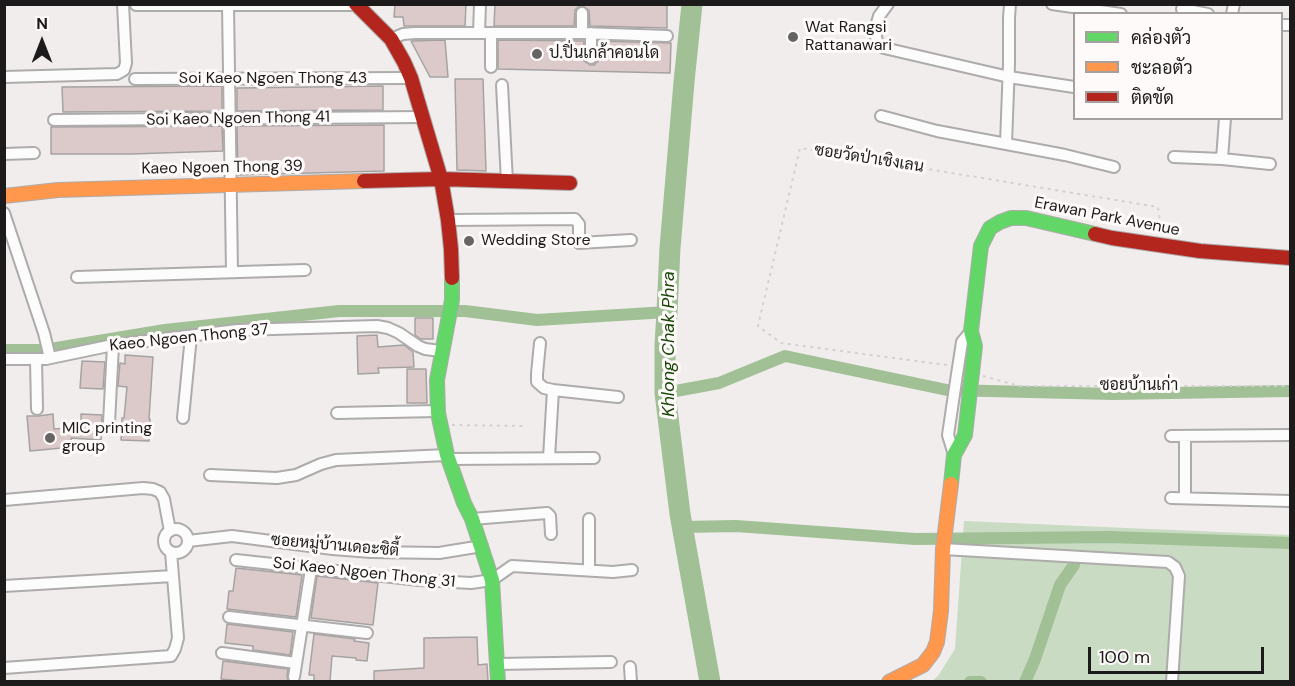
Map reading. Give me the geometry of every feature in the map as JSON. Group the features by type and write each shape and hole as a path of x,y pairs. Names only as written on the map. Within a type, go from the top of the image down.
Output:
{"street":[{"path":"4,77 117,74 124,70 126,63 123,4"},
{"path":"479,33 480,4"},
{"path":"888,4 879,16 875,30 877,42 884,48 1009,77 1073,87"},
{"path":"1006,143 1010,4"},
{"path":"1052,4 1107,12"},
{"path":"136,5 357,5 391,39 404,62 411,78 441,179 448,220 452,300 436,380 438,411 447,457 482,546 492,580 498,681"},
{"path":"228,5 232,272"},
{"path":"1182,9 1198,12"},
{"path":"582,13 591,58"},
{"path":"391,39 403,34 479,33 667,36"},
{"path":"491,33 491,68"},
{"name":"Soi Kaeo Ngoen Thong 43","path":"135,79 411,78"},
{"path":"502,85 507,182"},
{"path":"881,116 937,131 1006,143 1114,167"},
{"name":"Soi Kaeo Ngoen Thong 41","path":"54,120 422,117"},
{"path":"1222,159 1225,120"},
{"path":"4,154 34,153"},
{"path":"1174,157 1270,164"},
{"name":"Kaeo Ngoen Thong 39","path":"4,196 58,190 441,179 570,183"},
{"path":"4,213 45,333 50,357"},
{"name":"Erawan Park Avenue","path":"954,455 948,435 969,340 981,246 990,228 1000,222 1011,218 1026,218 1112,238 1200,251 1290,258"},
{"path":"448,220 575,219 579,224 579,243 631,240"},
{"path":"77,277 305,270"},
{"name":"Kaeo Ngoen Thong 37","path":"4,359 36,359 113,345 238,330 377,326 399,333 425,349 441,351"},
{"path":"183,418 191,336"},
{"name":"Erawan Park Avenue","path":"889,681 923,665 937,642 941,611 945,526 954,455 964,435 969,391 969,340"},
{"path":"540,343 537,382 544,387 618,397"},
{"path":"109,423 113,345"},
{"path":"36,359 37,409"},
{"path":"549,459 553,390"},
{"path":"337,413 438,411"},
{"path":"1171,436 1290,435"},
{"path":"1185,436 1185,498"},
{"path":"210,475 277,478 296,475 336,460 447,457 594,458"},
{"path":"4,500 153,489 160,492 164,499 170,531"},
{"path":"1171,498 1290,501"},
{"path":"472,519 547,513 550,516 551,534"},
{"path":"589,519 589,570"},
{"path":"4,668 171,656 178,638 171,552 164,544 165,536 170,531 182,531 188,541"},
{"name":"ซอยหมู่บ้านเดอะซิตี้","path":"171,552 182,552 188,541 232,536 371,552 439,554 482,546"},
{"path":"943,548 1168,562 1175,567 1179,576 1172,681"},
{"name":"Soi Kaeo Ngoen Thong 31","path":"236,560 419,580 471,583 492,580"},
{"path":"492,580 512,566 613,572 632,570"},
{"path":"294,677 311,568"},
{"path":"4,586 173,576"},
{"path":"229,617 367,633"},
{"path":"222,653 296,663"},
{"path":"497,664 611,662"},
{"path":"630,667 631,681"}],"path":[{"name":"ซอยวัดป่าเชิงเลน","path":"937,364 781,343 758,326 800,147 1158,207 1164,245"},
{"name":"ซอยบ้านเก่า","path":"989,377 1019,386 1290,386"},
{"path":"441,425 526,426"}],"green space":[{"path":"964,521 1290,535 1290,681 931,682 938,676 955,649"}],"building":[{"path":"395,4 466,4 465,26 404,26 403,17 394,17"},
{"path":"495,4 667,4 667,28 590,26 589,10 583,6 575,10 574,26 494,26"},
{"path":"445,40 448,77 430,77 411,41"},
{"path":"498,40 584,41 584,61 590,65 598,61 598,41 671,43 670,73 498,69"},
{"path":"455,79 483,79 486,171 457,170"},
{"path":"222,86 222,111 63,112 62,87"},
{"path":"383,86 383,110 237,111 237,88"},
{"path":"384,125 384,171 238,175 237,126"},
{"path":"222,126 223,151 51,154 51,127"},
{"path":"415,318 433,318 433,339 421,339 415,335"},
{"path":"377,335 378,347 404,345 413,352 414,367 378,368 379,373 358,374 357,336"},
{"path":"125,355 153,357 149,441 121,440 127,387 118,386 120,363 125,364"},
{"path":"82,361 105,362 103,389 80,388"},
{"path":"407,369 426,369 427,403 407,403"},
{"name":"MIC printing group","path":"53,414 54,429 81,427 81,414 102,415 101,440 71,438 72,447 30,451 27,416"},
{"path":"236,568 302,575 296,617 227,609 229,591 233,591"},
{"path":"317,576 378,583 373,625 311,618"},
{"path":"227,624 293,632 290,655 253,650 253,646 225,643"},
{"path":"314,634 369,643 367,661 332,656 330,681 314,681 314,675 309,675"},
{"path":"477,637 478,665 487,664 488,681 374,681 374,671 424,668 424,638"},
{"path":"223,661 288,669 288,681 221,679"}],"waterway":[{"name":"Khlong Chak Phra","path":"692,4 670,248 665,393 680,514 710,682"},
{"path":"4,350 44,350 165,330 339,311 465,311 537,320 667,312"},
{"path":"665,393 719,383 785,356 947,390 1113,394 1290,391"},
{"path":"682,527 736,526 915,539 1110,537 1290,543"},
{"path":"1025,682 1060,585 1074,565"},
{"path":"970,682 981,682"}],"traffic: fast":[{"path":"951,484 954,455 965,435 975,346 971,331 981,246 990,228 1011,218 1026,218 1095,234"},
{"path":"452,278 452,300 437,380 438,413 447,455 472,519 492,580 498,682"}],"traffic: slow":[{"path":"4,196 58,190 364,181"},
{"path":"889,682 923,665 937,642 941,611 943,549 951,484"}],"traffic: jam":[{"path":"356,4 391,39 411,78 441,179 448,220 452,278"},
{"path":"364,181 441,179 570,183"},
{"path":"1095,234 1200,251 1290,258"}],"place":[{"name":"Wat Rangsi Rattanawari","path":"793,37"},
{"name":"ป.ปิ่นเกล้าคอนโด","path":"537,54"},
{"name":"Wedding Store","path":"469,241"},
{"name":"MIC printing group","path":"50,438"}]}
